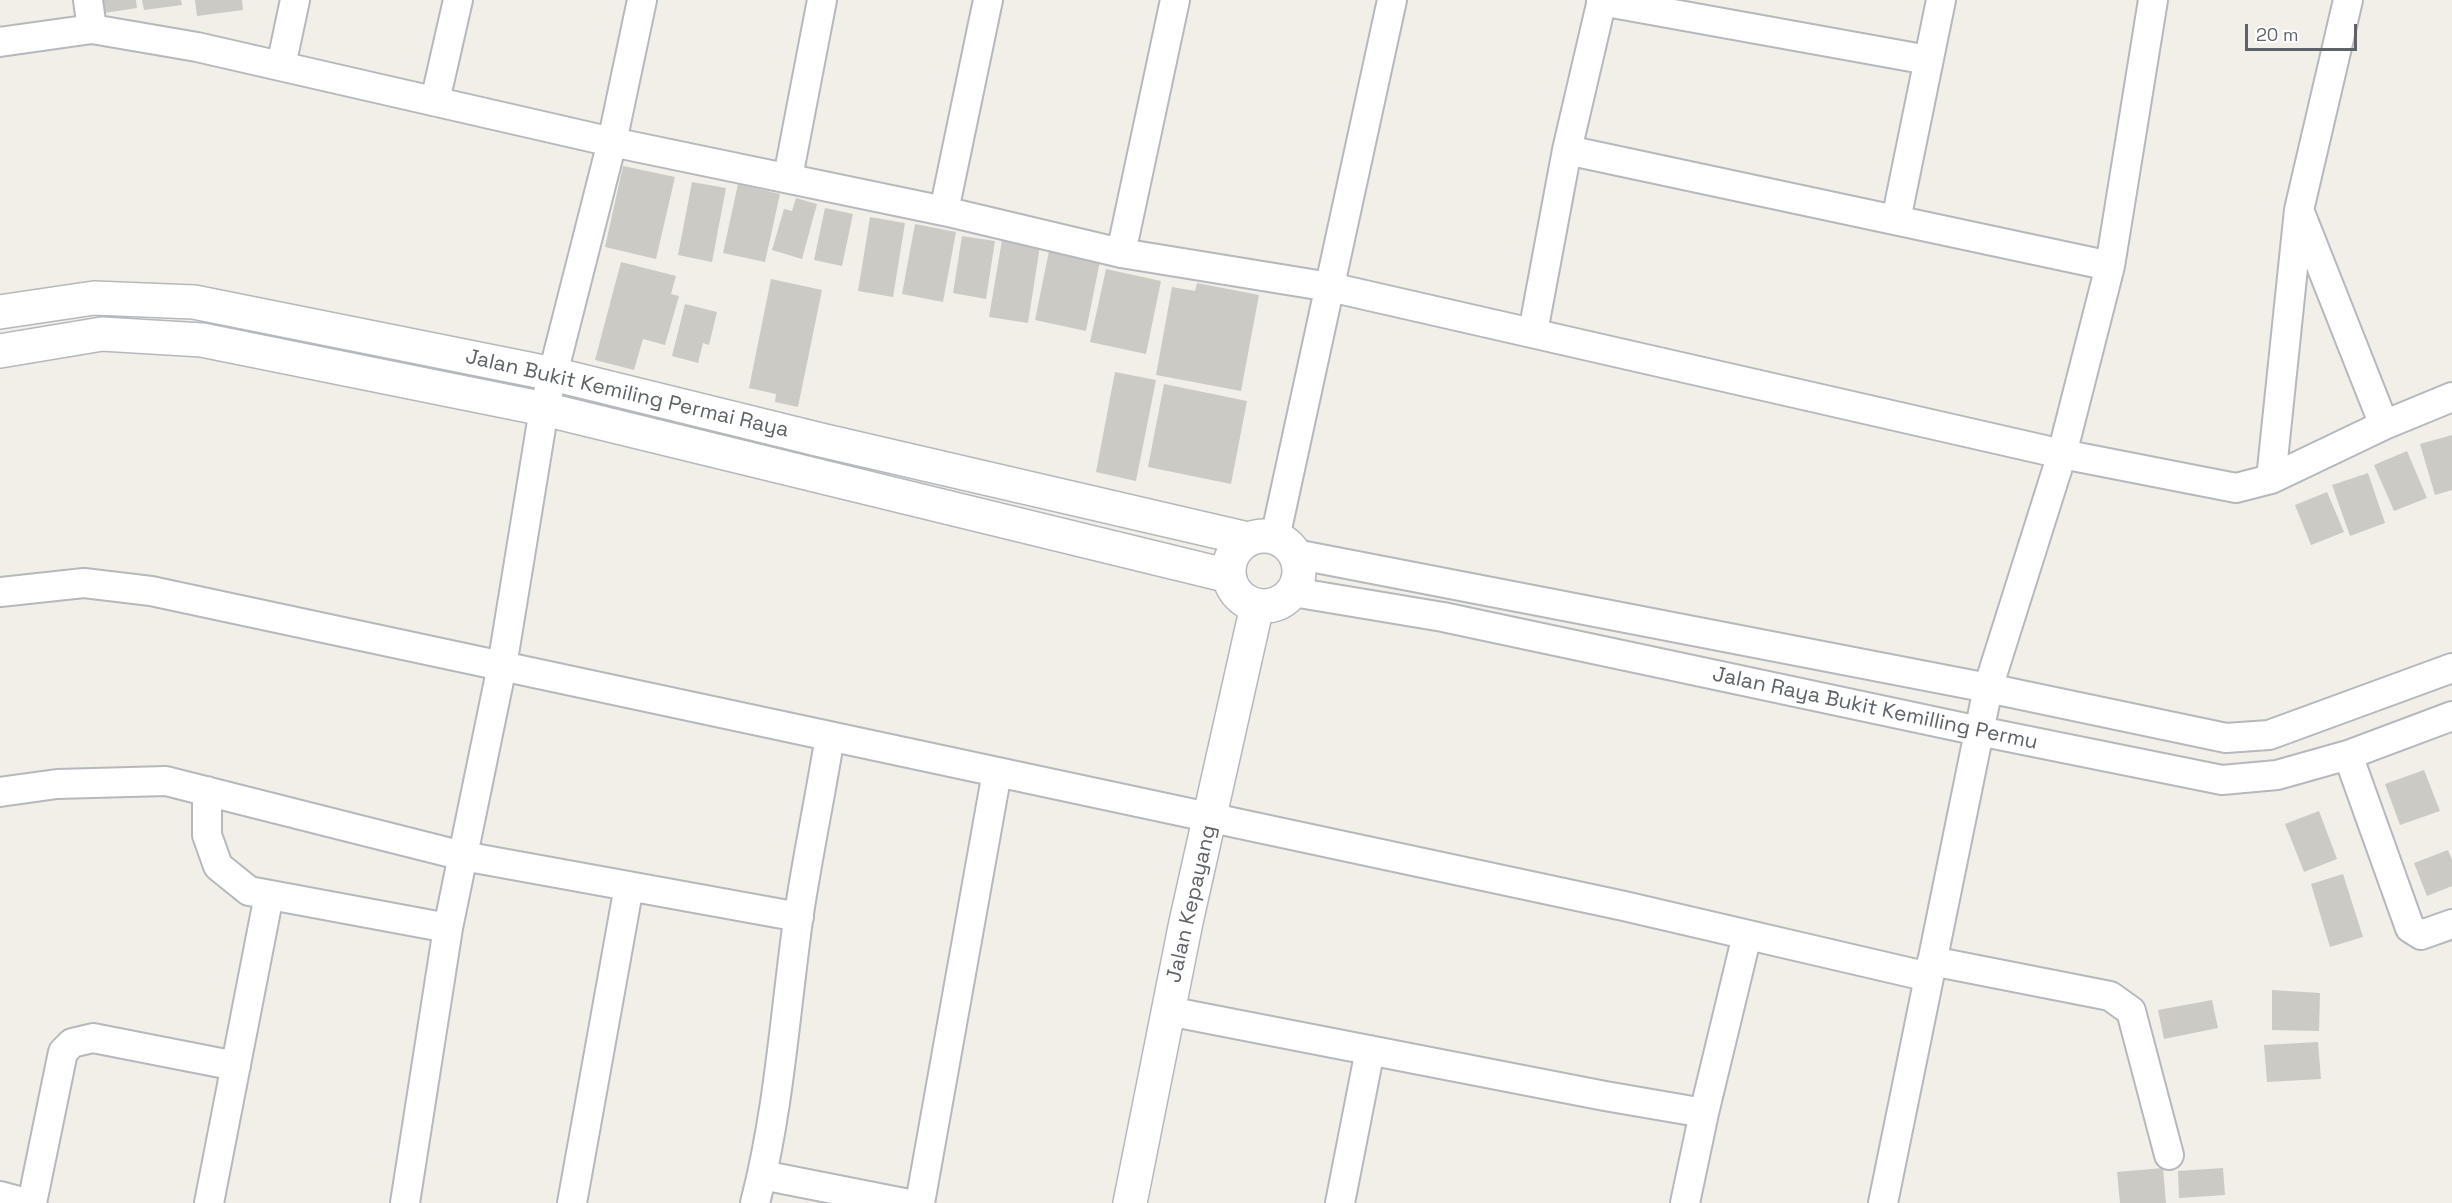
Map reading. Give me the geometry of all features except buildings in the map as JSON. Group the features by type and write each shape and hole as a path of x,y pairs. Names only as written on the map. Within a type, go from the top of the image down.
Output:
{"street":[{"path":"88,0 92,28"},
{"path":"282,66 294,0"},
{"path":"435,101 458,0"},
{"path":"405,1203 448,928 502,666 544,409 612,142 642,0"},
{"path":"788,177 822,0"},
{"path":"944,211 988,0"},
{"path":"1120,254 1175,0"},
{"path":"1273,544 1392,0"},
{"path":"1533,332 1567,150 1602,0 1928,60"},
{"path":"1896,220 1941,0"},
{"path":"1883,1203 1988,688 2062,454 2110,266 2153,0"},
{"path":"2271,479 2299,210 2349,0"},
{"path":"0,42 92,28 197,47 612,142 944,211 1120,254 1330,287 2062,454 2236,488 2271,479 2384,425 2452,397"},
{"path":"1567,150 2110,266"},
{"path":"2299,210 2384,425"},
{"name":"Jalan Bukit Kemiling Permai Raya","path":"0,312 94,298 194,302 554,374 821,440 1273,544"},
{"name":"Jalan Bukit Kemiling Permai Raya","path":"0,351 102,334 202,340 544,409 1229,576"},
{"path":"1273,544 1299,567 1298,580 1293,592 1283,601 1270,606 1257,606 1245,600 1234,590 1229,576 1231,562 1237,549 1273,544"},
{"name":"Jalan Raya Bukit Kemilling Permu","path":"1273,544 2226,738 2269,735 2452,668"},
{"path":"0,592 84,583 151,591 1747,934 1931,969 2110,996 2131,1011 2169,1155"},
{"name":"Jalan Raya Bukit Kemilling Permu","path":"1293,592 1443,617 1979,731 2222,780 2277,775 2348,756 2452,716"},
{"name":"Jalan Kepayang","path":"1130,1203 1186,922 1257,606"},
{"path":"755,1203 774,1109 799,917 830,736"},
{"path":"2348,756 2410,928 2421,935 2452,924"},
{"path":"920,1203 997,772"},
{"path":"0,792 57,784 166,781 463,856 799,917"},
{"path":"207,791 207,835 218,866 249,891 448,928"},
{"path":"572,1203 629,886"},
{"path":"209,1203 269,895"},
{"path":"1685,1203 1747,934"},
{"path":"1168,1011 1704,1113"},
{"path":"32,1203 63,1052 72,1043 93,1038 236,1066"},
{"path":"1340,1203 1370,1050"},
{"path":"762,1175 904,1203"},
{"path":"0,1196 26,1203"}]}
